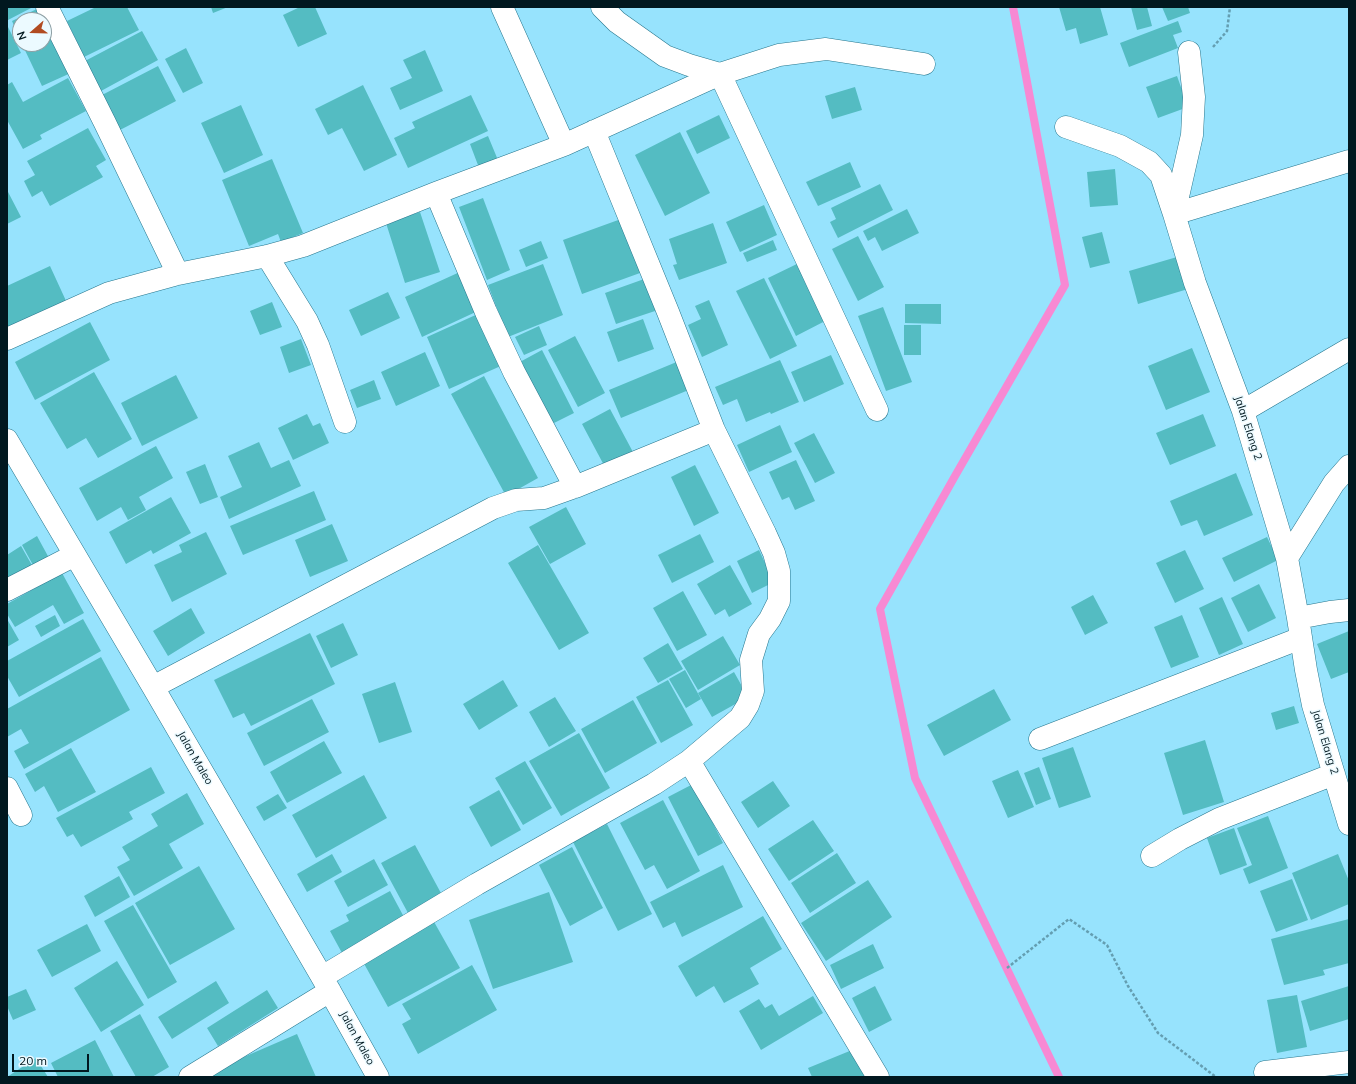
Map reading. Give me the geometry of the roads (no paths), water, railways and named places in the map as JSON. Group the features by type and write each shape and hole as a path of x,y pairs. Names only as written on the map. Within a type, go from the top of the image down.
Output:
{"street":[{"path":"47,7 178,274"},
{"path":"502,7 564,145"},
{"path":"602,7 617,22 665,56 720,74 877,410"},
{"path":"7,339 108,293 178,274 267,256 303,246 436,193 564,145 594,130 720,74 779,55 826,49 924,64"},
{"path":"1189,52 1194,97 1192,135 1174,214 1349,161"},
{"name":"Jalan Elang 2","path":"1066,127 1120,146 1149,162 1161,175 1195,283 1243,410 1287,558 1313,705 1349,824"},
{"path":"190,1077 326,984 477,884 654,784 689,761 740,718 754,691 751,660 754,646 759,634 770,619 779,601 779,572 774,553 714,430 594,130"},
{"path":"436,193 486,312 514,372 575,487"},
{"path":"267,256 307,321 318,345 345,422"},
{"path":"1243,410 1349,349"},
{"path":"153,687 492,508 516,500 544,498 575,487 714,430"},
{"name":"Jalan Maleo","path":"7,440 326,984 378,1077"},
{"path":"1287,558 1334,483 1349,466"},
{"path":"7,590 75,555"},
{"path":"1040,739 1339,611 1349,592"},
{"path":"689,761 878,1077"},
{"path":"1152,856 1180,839 1220,819 1334,774"},
{"path":"7,788 21,815"},
{"path":"1265,1072 1349,1062"}],"waterway":[{"path":"1013,7 1065,285 880,609 915,778 1059,1077"}]}
